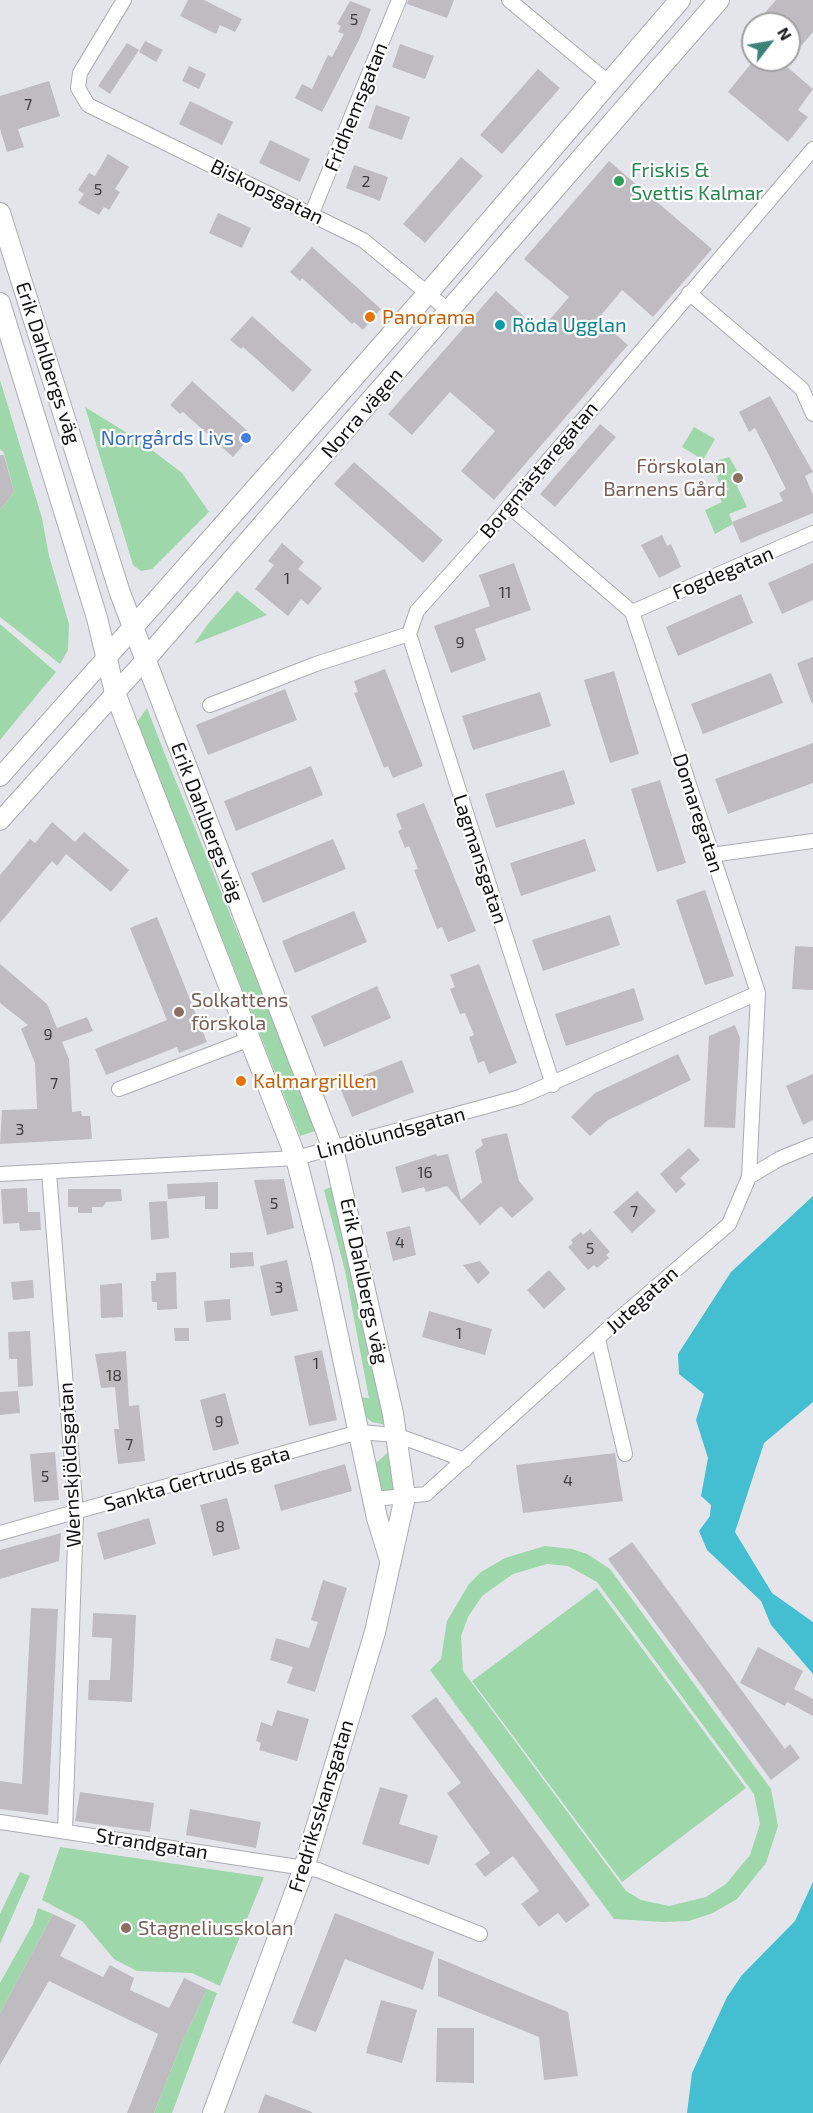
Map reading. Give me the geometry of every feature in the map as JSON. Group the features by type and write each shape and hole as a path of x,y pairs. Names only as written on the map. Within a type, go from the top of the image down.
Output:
{"main road":[{"name":"Norra vägen","path":"105,659 428,293 680,0"},
{"name":"Norra vägen","path":"144,661 719,0"},
{"name":"Erik Dahlbergs väg","path":"0,213 144,661 333,1149 396,1435 405,1497 391,1563"},
{"name":"Erik Dahlbergs väg","path":"0,303 97,618 115,693 296,1158 391,1563"},
{"name":"Fredriksskansgatan","path":"213,2113 304,1868 375,1632 391,1563"}],"street":[{"name":"Biskopsgatan","path":"123,0 80,73 78,87 88,105 363,240 449,311"},
{"name":"Fridhemsgatan","path":"312,213 399,0"},
{"path":"509,0 609,83"},
{"name":"Borgmästaregatan","path":"409,634 417,611 813,149"},
{"path":"689,294 802,389 813,414"},
{"path":"509,506 632,612"},
{"name":"Fogdegatan","path":"632,612 813,533"},
{"name":"Domaregatan","path":"632,612 758,993 749,1177"},
{"path":"210,705 316,664 409,634"},
{"name":"Lagmansgatan","path":"409,634 553,1085"},
{"name":"Norra vägen","path":"0,777 105,659"},
{"name":"Norra vägen","path":"0,821 144,661"},
{"path":"711,855 813,841"},
{"name":"Lindölundsgatan","path":"0,1174 296,1158 520,1097 553,1085 758,993"},
{"path":"119,1089 250,1039"},
{"path":"749,1177 779,1159 813,1145"},
{"name":"Wernskjöldsgatan","path":"49,1172 76,1514 66,1830"},
{"name":"Jutegatan","path":"405,1497 426,1494 729,1224 749,1177"},
{"path":"598,1339 625,1454"},
{"path":"359,1432 396,1435 465,1460"},
{"name":"Sankta Gertruds gata","path":"0,1533 76,1514 359,1432"},
{"path":"374,1498 405,1497"},
{"name":"Strandgatan","path":"0,1822 66,1830 318,1870 480,1934"}],"green space":[{"path":"0,380 42,518 49,556 69,624 68,650 60,664 0,617 0,510 14,492 4,453 0,449"},
{"path":"85,407 140,441 182,473 209,512 152,569 141,571 133,565"},
{"path":"694,427 715,439 703,460 682,447"},
{"path":"729,457 744,482 737,486 747,507 729,514 733,524 715,534 705,510 722,502 718,494 729,489 719,483 714,467 719,460"},
{"path":"237,591 267,615 194,644 208,624"},
{"path":"0,624 56,672 0,740"},
{"path":"147,708 318,1130 300,1136 137,722"},
{"path":"337,1184 391,1426 372,1422 361,1413 357,1397 369,1398 345,1271 324,1190"},
{"path":"394,1447 400,1493 385,1492 378,1487 376,1463"},
{"path":"545,1546 572,1549 587,1554 610,1569 771,1789 778,1826 766,1863 737,1899 713,1913 689,1921 614,1919 430,1670 441,1659 447,1621 469,1584 481,1572 505,1558","holes":["547,1564 568,1566 597,1582 754,1794 760,1824 750,1855 726,1884 706,1897 669,1906 641,1900 626,1891 463,1671 461,1636 468,1617 482,1596 513,1574"]},
{"path":"597,1588 746,1788 622,1882 472,1681"},
{"path":"60,1847 264,1877 220,1986 192,1973 137,1971 114,1959 82,1921 42,1900"},
{"path":"20,1872 30,1876 0,1944 0,1914"},
{"path":"38,1908 53,1914 0,2013 0,1983 33,1924"},
{"path":"207,1989 217,1993 172,2113 154,2113 181,2045"}],"water":[{"path":"813,1196 813,1402 764,1443 735,1532 772,1593 813,1622 813,1674 771,1625 761,1601 707,1550 699,1531 710,1516 711,1505 701,1496 708,1458 696,1420 704,1394 679,1374 678,1354 731,1272"},
{"path":"813,1882 813,2113 687,2113 692,2073 727,1997 742,1975 795,1921"}],"building":[{"path":"188,0 204,0 242,19 235,32 220,25 216,34 180,16"},
{"path":"408,0 454,0 447,18 407,4"},
{"path":"776,0 813,0 813,32 801,46 801,12 766,12"},
{"path":"350,1 371,9 359,40 322,112 295,98 302,84 312,89 328,55 332,57 344,34 338,32 341,26 337,24"},
{"path":"145,41 163,50 156,62 139,52"},
{"path":"127,43 139,50 110,94 98,86"},
{"path":"400,44 434,56 425,79 392,67"},
{"path":"189,66 206,74 199,89 182,81"},
{"path":"538,69 560,88 502,154 480,135"},
{"path":"744,72 793,72 813,89 798,110 808,117 788,142 728,92"},
{"path":"49,81 60,116 18,129 24,147 7,152 0,129 0,96"},
{"path":"190,101 233,122 222,145 179,124"},
{"path":"376,105 410,117 402,140 368,128"},
{"path":"270,140 310,159 300,182 259,163"},
{"path":"108,154 129,167 115,189 120,192 109,210 104,207 99,215 78,203 84,194 78,190 89,173 95,176"},
{"path":"461,157 483,176 425,243 403,224"},
{"name":"Röda Ugglan","path":"609,161 712,249 653,317 622,290 598,319 628,345 494,500 461,471 495,431 450,392 412,435 388,414 496,291 540,331 569,297 524,259"},
{"path":"354,165 388,177 380,201 346,188"},
{"path":"218,213 251,228 242,248 209,233"},
{"path":"312,247 381,309 363,330 354,322 352,324 302,278 300,281 290,272"},
{"path":"252,316 312,370 293,392 243,347 241,349 230,340"},
{"path":"192,381 252,435 233,457 183,412 180,414 170,405"},
{"path":"770,396 813,472 805,476 813,495 813,513 741,543 732,522 783,501 779,493 786,489 755,428 749,432 739,412"},
{"path":"600,424 616,437 555,507 540,494"},
{"path":"0,455 4,455 14,492 0,510"},
{"path":"354,462 443,540 423,563 334,484"},
{"path":"662,535 667,546 671,544 681,567 659,578 641,545"},
{"path":"282,543 304,562 298,569 322,588 308,605 301,599 288,616 255,589 274,565 268,561"},
{"path":"514,563 531,610 475,629 486,660 451,673 434,626 490,606 479,575"},
{"path":"813,563 813,600 782,614 768,583"},
{"path":"741,594 753,623 678,656 666,627"},
{"path":"813,657 813,703 812,704 797,663"},
{"path":"385,669 423,766 393,778 388,766 384,768 354,693 358,692 354,681"},
{"path":"614,671 639,754 610,763 584,680"},
{"path":"771,673 783,703 703,734 691,704"},
{"path":"285,689 297,720 208,755 196,725"},
{"path":"540,692 551,726 473,750 462,716"},
{"path":"813,743 813,783 728,814 715,779"},
{"path":"311,766 323,795 236,831 224,801"},
{"path":"564,770 575,804 496,828 485,794"},
{"path":"660,780 686,863 657,872 631,789"},
{"path":"424,803 476,931 448,942 442,927 437,929 414,870 418,869 409,846 405,848 398,831 402,829 396,814"},
{"path":"52,822 75,842 84,832 129,870 111,892 66,854 57,866 52,861 0,923 0,875 30,839 35,843"},
{"path":"333,839 346,869 263,903 251,873"},
{"path":"585,839 596,871 521,896 510,863"},
{"path":"705,890 734,976 705,985 676,900"},
{"path":"354,911 367,942 295,973 282,941"},
{"path":"610,915 620,945 543,971 532,940"},
{"path":"157,917 207,1042 179,1053 177,1047 106,1075 95,1049 167,1020 130,928"},
{"path":"795,946 813,947 813,990 792,989"},
{"path":"0,964 47,1004 57,1028 87,1017 93,1031 62,1042 69,1059 72,1112 81,1111 82,1116 90,1116 92,1139 0,1144 2,1110 37,1109 35,1063 21,1029 28,1025 0,1003"},
{"path":"479,964 517,1063 489,1074 484,1061 478,1063 469,1037 474,1035 465,1013 460,1014 450,989 455,987 450,975"},
{"path":"377,986 391,1018 324,1047 311,1016"},
{"path":"634,988 644,1020 566,1046 555,1014"},
{"path":"735,1025 740,1038 735,1128 704,1127 709,1036"},
{"path":"678,1054 691,1080 608,1120 590,1136 571,1117 595,1093"},
{"path":"402,1060 414,1092 352,1117 339,1085"},
{"path":"813,1074 813,1120 803,1125 786,1086"},
{"path":"507,1133 519,1181 534,1199 512,1218 501,1206 480,1225 447,1186 426,1192 424,1187 402,1193 395,1167 436,1154 437,1156 448,1154 461,1200 482,1182 475,1151 483,1145 481,1139"},
{"path":"689,1148 700,1160 680,1178 686,1184 676,1193 660,1174"},
{"path":"284,1179 294,1228 267,1235 254,1180"},
{"path":"218,1182 218,1209 205,1209 205,1196 168,1199 167,1184"},
{"path":"27,1188 28,1212 40,1212 41,1230 20,1231 19,1223 3,1224 1,1189"},
{"path":"68,1189 121,1189 122,1201 106,1202 103,1207 92,1207 92,1213 78,1213 78,1207 68,1207"},
{"path":"637,1191 656,1211 632,1233 613,1212"},
{"path":"167,1201 169,1238 151,1240 149,1202"},
{"path":"410,1226 416,1255 393,1261 386,1232"},
{"path":"590,1229 610,1252 606,1255 609,1258 597,1268 594,1265 588,1270 568,1247 573,1243 571,1240 581,1232 583,1235"},
{"path":"253,1252 254,1266 230,1268 230,1253"},
{"path":"287,1260 298,1311 271,1316 260,1266"},
{"path":"480,1261 490,1273 478,1284 463,1265"},
{"path":"549,1270 566,1289 544,1309 527,1290"},
{"path":"176,1272 177,1309 157,1310 157,1302 152,1302 151,1281 156,1281 156,1273"},
{"path":"33,1280 34,1298 13,1300 11,1282"},
{"path":"122,1283 123,1317 101,1318 100,1285"},
{"path":"230,1299 231,1320 206,1322 204,1301"},
{"path":"429,1311 492,1329 485,1355 422,1337"},
{"path":"174,1328 189,1328 189,1341 175,1341"},
{"path":"30,1331 33,1386 18,1387 17,1359 9,1359 8,1332"},
{"path":"322,1350 337,1420 309,1426 294,1356"},
{"path":"126,1351 129,1406 139,1405 145,1461 118,1464 114,1429 119,1429 115,1387 101,1388 95,1354"},
{"path":"18,1391 20,1413 0,1415 0,1392"},
{"path":"225,1393 239,1444 213,1451 200,1400"},
{"path":"55,1452 59,1500 34,1502 30,1454"},
{"path":"615,1453 623,1501 523,1513 516,1465"},
{"path":"345,1464 352,1491 281,1511 274,1485"},
{"path":"227,1498 240,1549 213,1556 200,1505"},
{"path":"149,1518 156,1544 104,1560 97,1533"},
{"path":"61,1533 59,1561 0,1579 0,1550"},
{"path":"632,1542 785,1749 790,1744 800,1758 771,1780 608,1559"},
{"path":"323,1580 347,1588 315,1692 287,1683 293,1667 270,1660 276,1638 309,1648 318,1622 311,1620"},
{"path":"31,1608 58,1609 48,1815 0,1809 0,1781 22,1784"},
{"path":"93,1613 136,1615 132,1702 88,1700 89,1680 110,1680 112,1638 92,1637"},
{"path":"758,1647 803,1671 794,1689 813,1699 813,1716 787,1702 785,1706 740,1683"},
{"path":"436,1697 590,1905 566,1923 558,1913 539,1927 521,1904 539,1891 513,1856 485,1877 475,1864 490,1853 447,1793 461,1783 411,1716"},
{"path":"277,1710 309,1719 297,1761 259,1750 261,1743 256,1741 261,1722 272,1726"},
{"path":"380,1787 408,1795 399,1824 438,1836 429,1865 362,1844"},
{"path":"80,1792 154,1803 150,1832 75,1821"},
{"path":"190,1809 261,1822 256,1848 186,1835"},
{"path":"335,1913 434,1952 423,1990 345,1959 316,2032 292,2023"},
{"name":"Stagneliusskolan","path":"53,1914 76,1925 60,1956 103,1977 110,1965 134,1978 130,1990 169,2008 184,1978 207,1989 181,2045 154,2113 127,2113 158,2034 49,1981 0,2065 0,2013"},
{"path":"438,1958 568,2012 578,2076 544,2080 539,2037 438,1996"},
{"path":"381,2000 417,2010 402,2063 366,2053"},
{"path":"437,2028 474,2028 474,2083 436,2082"},
{"path":"265,2094 312,2112 312,2113 258,2113"}],"place":[{"name":"Friskis & Svettis Kalmar","path":"619,181"},
{"name":"Panorama","path":"370,317"},
{"name":"Röda Ugglan","path":"500,325"},
{"name":"Norrgårds Livs","path":"246,438"},
{"name":"Förskolan Barnens Gård","path":"738,478"},
{"name":"Solkattens förskola","path":"179,1012"},
{"name":"Kalmargrillen","path":"241,1081"},
{"name":"Stagneliusskolan","path":"126,1928"}]}
